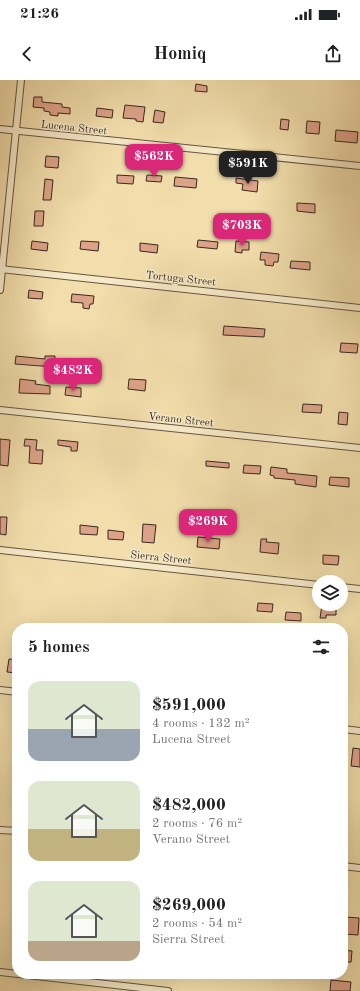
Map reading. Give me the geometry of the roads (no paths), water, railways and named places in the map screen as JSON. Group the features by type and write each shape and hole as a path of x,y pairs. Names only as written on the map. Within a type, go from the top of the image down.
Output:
{"street":[{"path":"0,290 21,80"},
{"name":"Lucena Street","path":"0,130 360,166"},
{"name":"Tortuga Street","path":"1,269 360,308"},
{"name":"Verano Street","path":"0,410 360,448"},
{"name":"Sierra Street","path":"0,550 312,584"},
{"path":"348,588 360,589"},
{"path":"0,690 12,691"},
{"path":"348,730 360,731"},
{"path":"0,830 12,831"},
{"path":"348,867 360,868"},
{"path":"0,972 12,973"},
{"path":"62,979 168,991"}]}
